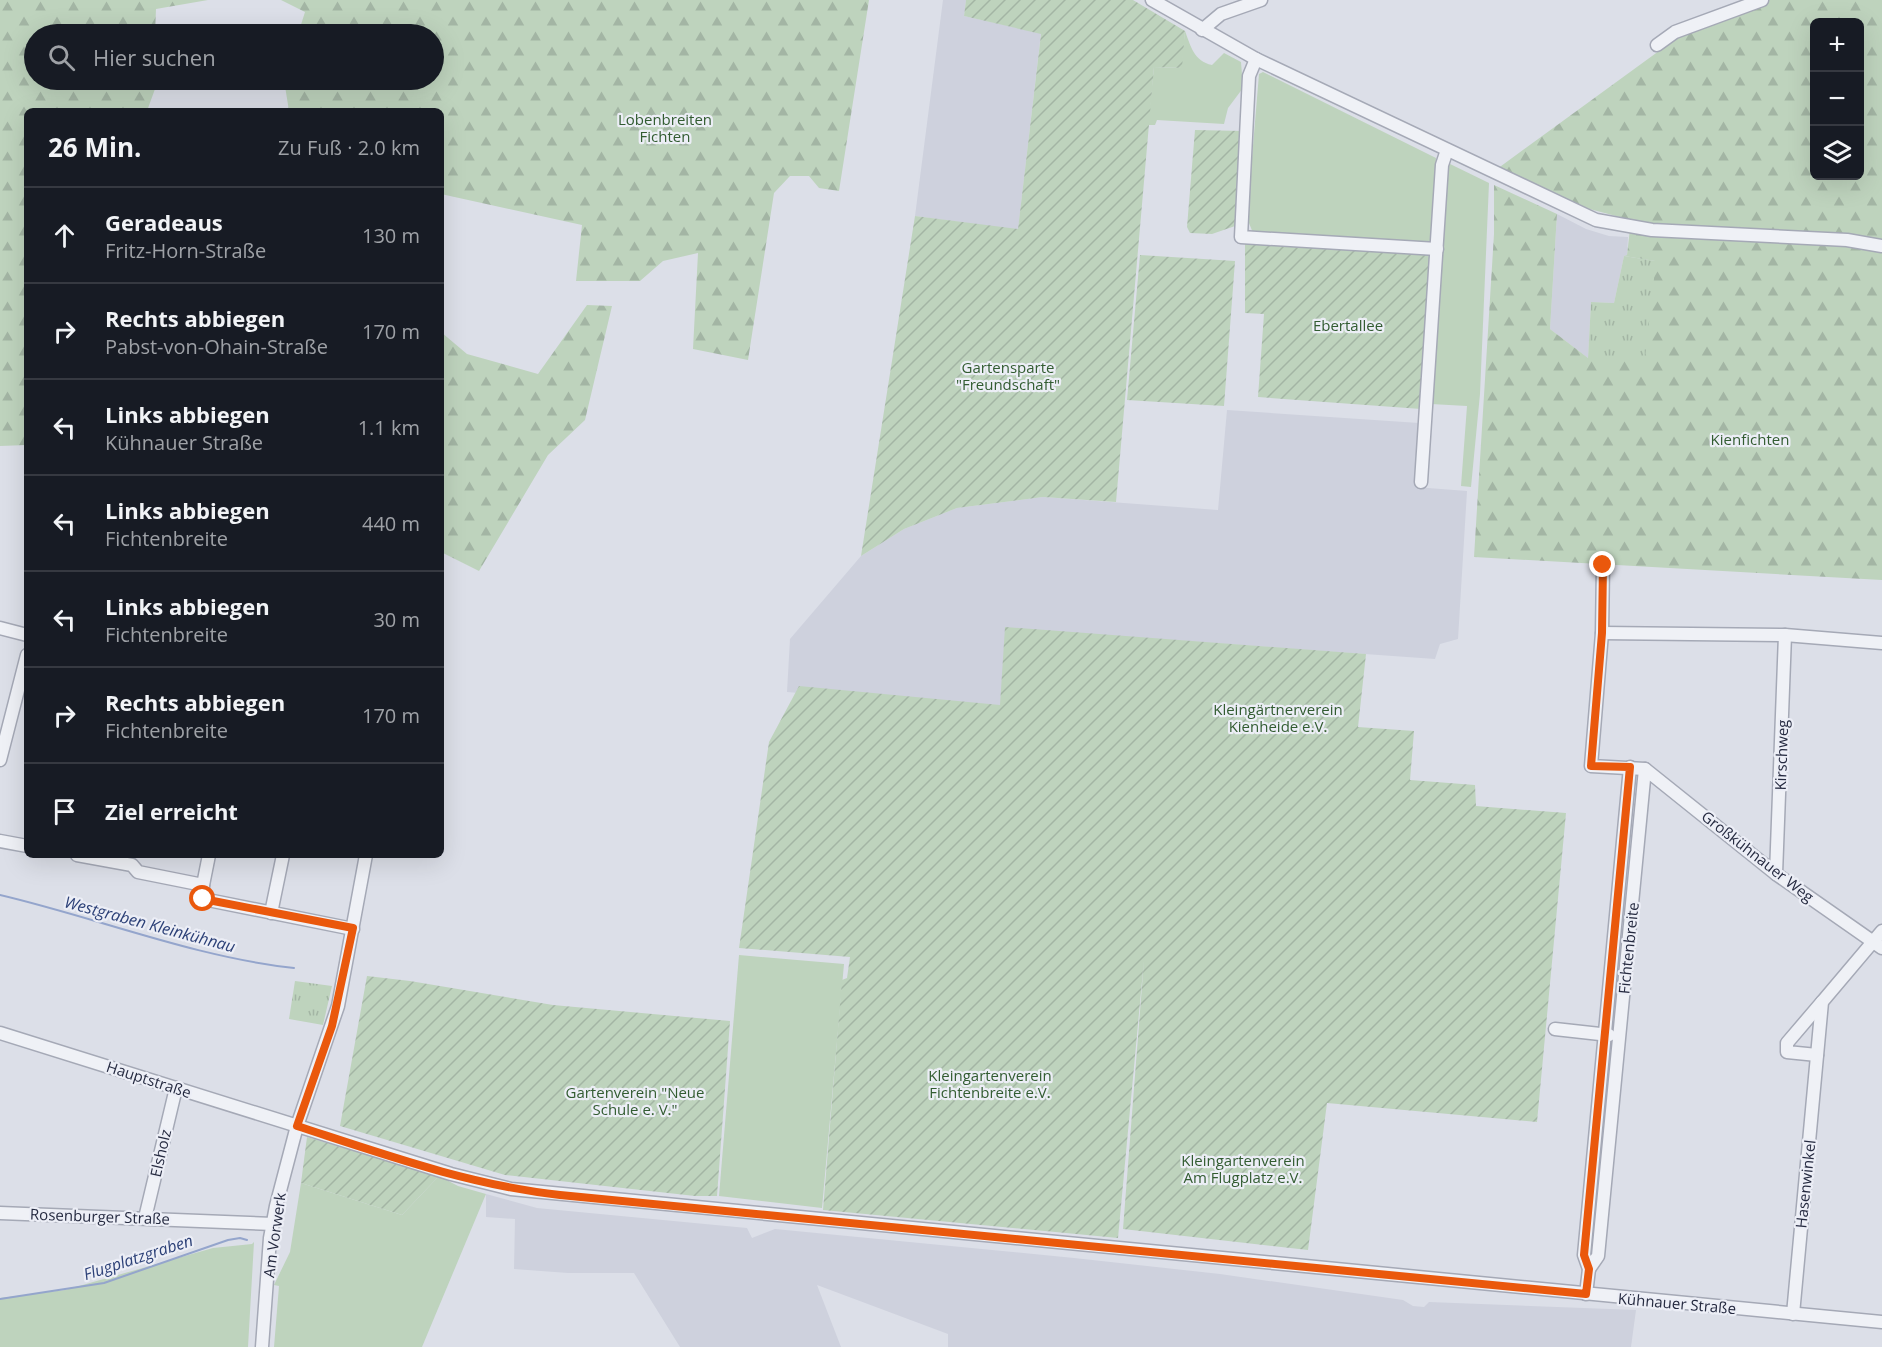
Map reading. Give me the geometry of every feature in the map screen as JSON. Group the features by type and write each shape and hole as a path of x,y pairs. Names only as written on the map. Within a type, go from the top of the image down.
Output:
{"street":[{"path":"1152,0 1256,59 1572,211 1613,224 1687,233 1847,240 1882,246"},
{"path":"1203,30 1221,14 1261,0"},
{"path":"1657,45 1675,32 1762,0"},
{"path":"1256,59 1250,76 1241,237 1437,249"},
{"path":"1421,482 1442,165 1447,150"},
{"path":"1603,565 1602,633 1591,766 1645,769"},
{"path":"0,628 24,634"},
{"path":"1602,633 1785,635 1882,643"},
{"name":"Kirschweg","path":"1776,874 1785,635"},
{"path":"0,760 24,667"},
{"name":"Fichtenbreite","path":"1586,1294 1589,1269 1584,1255 1603,1034 1630,767"},
{"name":"Fichtenbreite","path":"1589,1269 1599,1256 1645,769"},
{"name":"Großkühnauer Weg","path":"1645,769 1776,874 1878,945"},
{"path":"0,841 24,845"},
{"path":"111,858 133,860 138,872 203,885"},
{"path":"208,858 203,885 203,899 353,928"},
{"path":"271,913 282,858"},
{"name":"Am Vorwerk","path":"262,1347 273,1224 297,1126 332,1026 365,858"},
{"path":"1817,1055 1787,1052 1787,1043 1822,1002 1878,945 1882,931"},
{"name":"Hasenwinkel","path":"1794,1310 1822,1002"},
{"path":"1555,1029 1619,1036"},
{"name":"Hauptstraße","path":"0,1033 297,1126"},
{"name":"Elsholz","path":"146,1218 176,1088"},
{"name":"Kühnauer Straße","path":"297,1126 470,1180 536,1192 1586,1294 1794,1310 1882,1322"},
{"name":"Rosenburger Straße","path":"0,1213 273,1224"}],"shaded area":[{"path":"943,0 966,0 964,16 1041,33 1018,230 915,216"},
{"path":"1557,214 1586,229 1609,236 1628,237 1627,255 1624,256 1614,303 1591,302 1588,358 1550,329"},
{"path":"1227,410 1419,423 1415,487 1467,491 1458,639 1440,644 1435,659 1017,629 1011,710 787,692 790,639 861,556 904,529 957,508 1043,497 1218,510"},
{"path":"486,1194 537,1208 747,1228 752,1238 775,1229 1074,1258 1220,1274 1403,1300 1413,1306 1424,1307 1429,1302 1636,1310 1631,1347 948,1347 948,1334 817,1285 841,1347 680,1347 634,1273 568,1273 514,1269 515,1219 486,1217"}],"green space":[{"path":"0,0 208,0 156,9 155,24 24,24 24,90 155,90 148,108 24,108 24,445 0,446"},
{"name":"Lobenbreiten Fichten","path":"281,0 869,0 839,191 819,188 809,176 790,176 774,193 748,360 693,349 698,253 663,261 640,281 576,281 582,225 444,195 444,108 289,108 286,90 444,90 444,24 301,24 305,12"},
{"name":"Gartensparte \"Freundschaft\"","path":"966,0 1133,0 1185,31 1182,68 1154,67 1116,502 1043,497 957,508 904,529 861,556 915,216 1018,229 1041,34 964,16"},
{"name":"Kienfichten","path":"1769,0 1882,0 1882,580 1474,557 1494,234 1494,185 1557,214 1550,329 1588,358 1644,358 1655,261 1624,256 1627,255 1631,220 1582,207 1497,169 1685,32"},
{"path":"1185,31 1197,57 1206,63 1212,65 1224,53 1241,62 1243,88 1228,108 1224,124 1157,120 1155,125 1148,125 1154,67 1181,68"},
{"path":"1263,72 1436,158 1433,236 1429,242 1423,244 1253,233 1247,218 1259,74"},
{"path":"1195,130 1244,131 1238,225 1212,234 1190,233 1187,227"},
{"path":"1448,163 1489,183 1480,394 1471,487 1461,486 1467,406 1431,404"},
{"name":"Ebertallee","path":"1252,240 1424,251 1433,261 1421,409 1258,397 1264,314 1245,313 1245,244"},
{"path":"1140,255 1235,261 1224,406 1127,400"},
{"path":"1624,256 1656,261 1645,358 1588,358 1591,302 1614,303"},
{"path":"587,305 612,306 585,420 548,455 479,571 444,554 444,335 467,354 538,374"},
{"path":"1005,627 1366,654 1358,727 1414,731 1410,780 1475,785 1476,806 1566,813 1537,1122 1327,1103 1308,1250 1123,1229 1144,960 1118,1238 823,1210 842,980 847,978 850,957 739,948 769,742 799,686 1000,705"},
{"path":"739,955 844,964 822,1208 719,1196"},
{"name":"Gartenverein \"Neue Schule e. V.\"","path":"367,976 553,1005 730,1021 717,1196 695,1196 505,1175 340,1126"},
{"path":"295,981 332,986 323,1025 289,1019"},
{"path":"307,1137 439,1176 402,1215 301,1183"},
{"path":"439,1176 458,1186 486,1194 422,1347 274,1347 279,1286 274,1285 290,1252 301,1183 402,1215"},
{"path":"254,1242 248,1347 0,1347 0,1298 65,1290 213,1248"}],"waterway":[{"name":"Westgraben Kleinkühnau","path":"0,895 183,946 257,963 294,968"},
{"name":"Flugplatzgraben","path":"0,1299 104,1283 228,1240 240,1238 247,1240"}],"route":[{"path":"203,899 353,928 338,1006 297,1126 470,1180 503,1188 560,1195 1586,1294 1589,1269 1584,1255 1603,1034 1630,767 1591,766 1602,633 1603,565"}],"park label":[{"name":"Kleingärtnerverein Kienheide e.V.","path":"1278,718"},
{"name":"Kleingartenverein Fichtenbreite e.V.","path":"990,1084"},
{"name":"Kleingartenverein Am Flugplatz e.V.","path":"1243,1168"}]}
